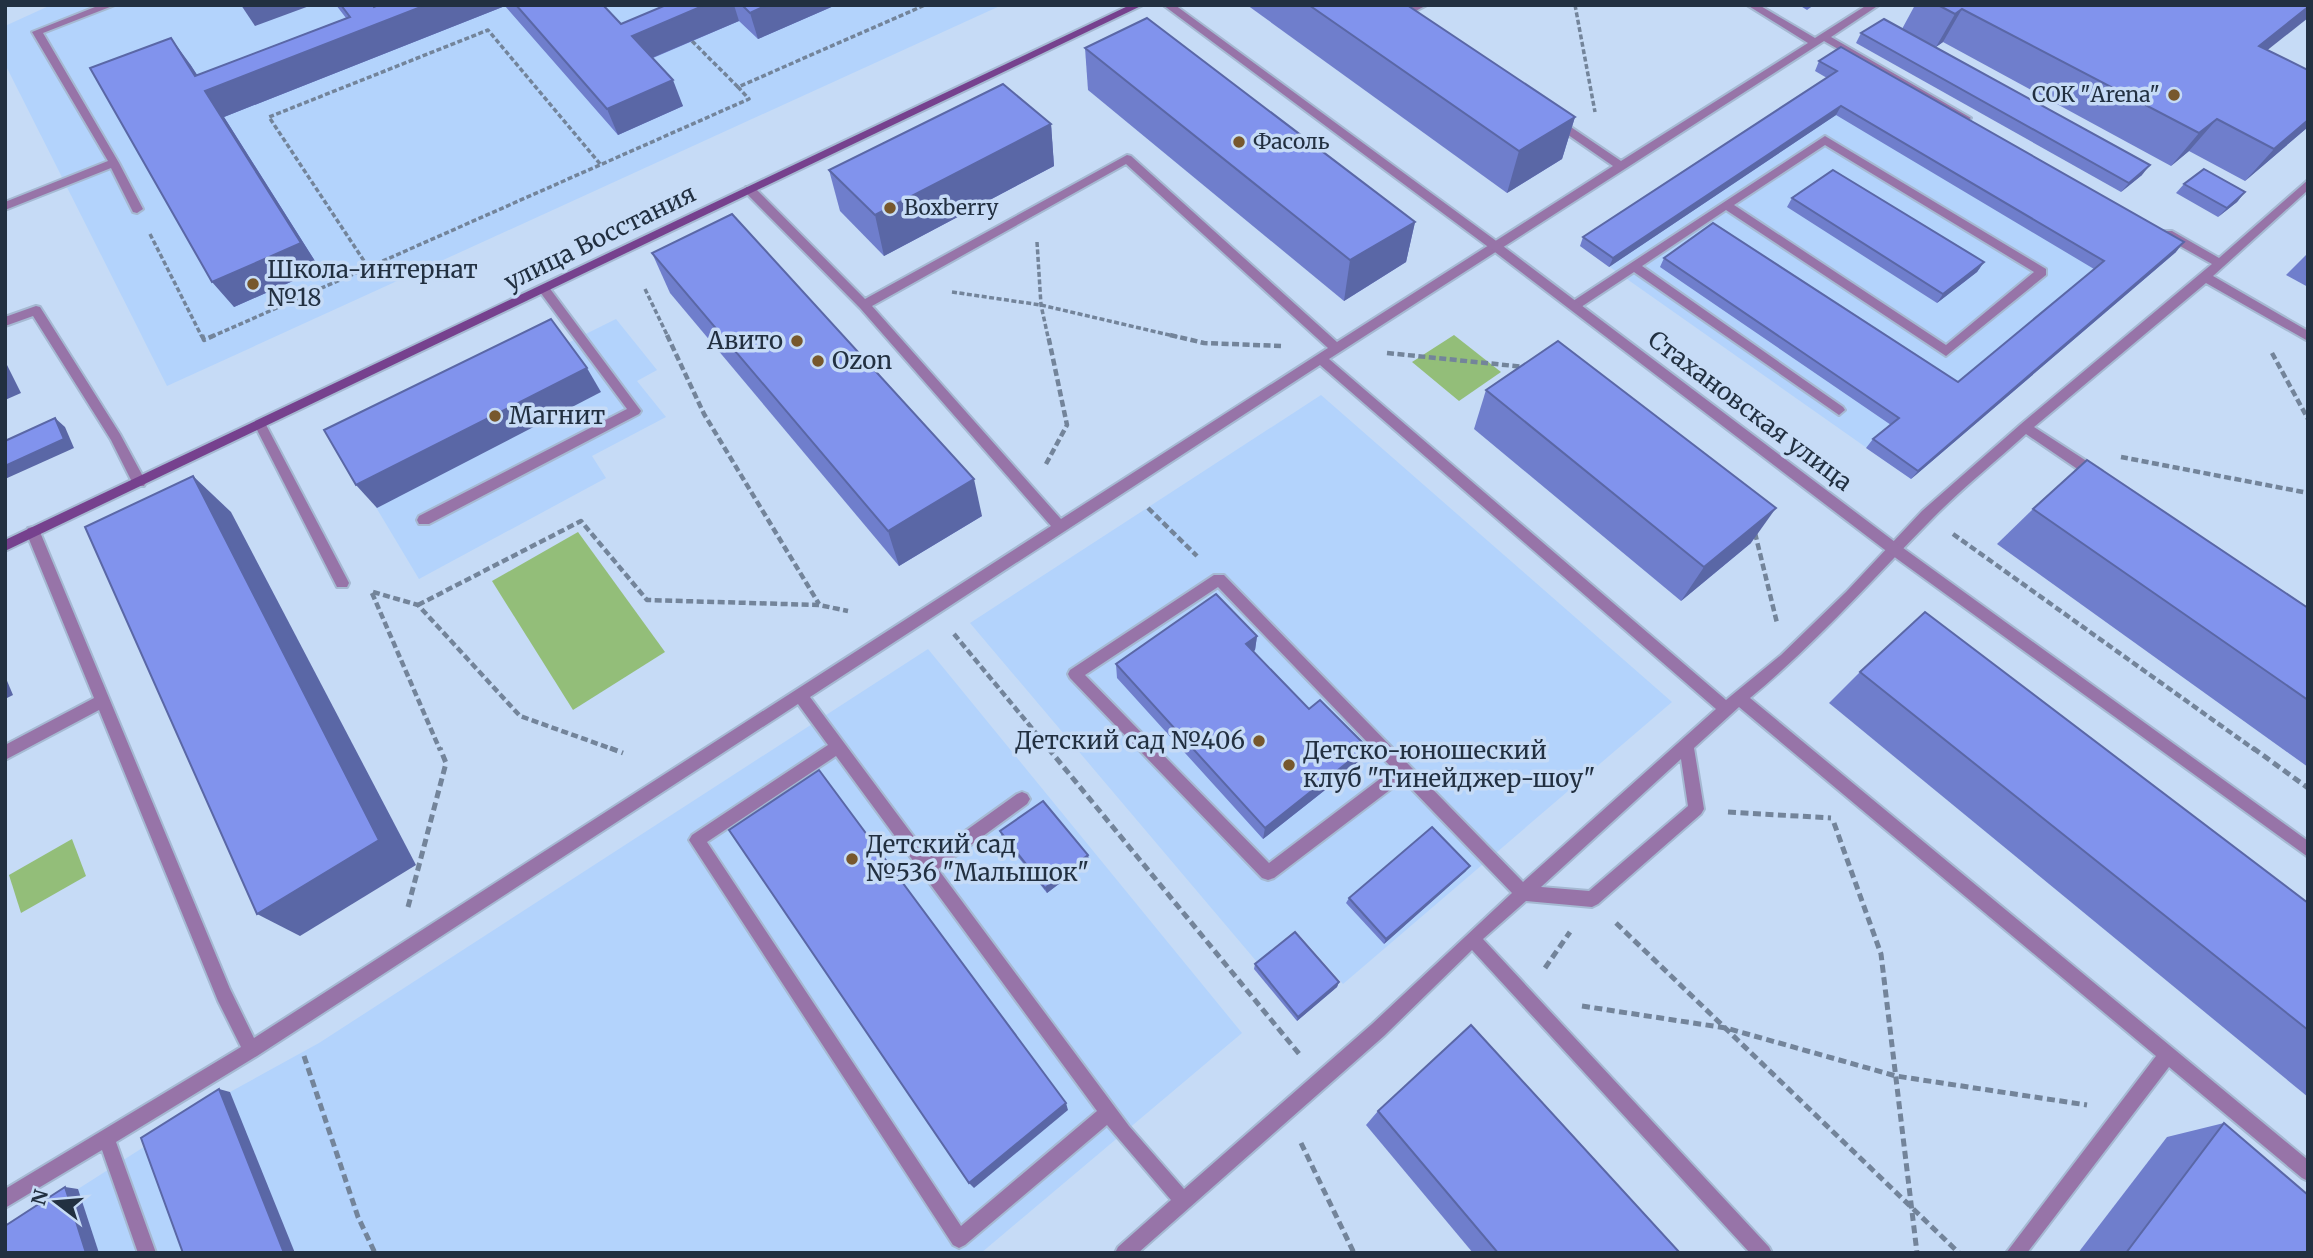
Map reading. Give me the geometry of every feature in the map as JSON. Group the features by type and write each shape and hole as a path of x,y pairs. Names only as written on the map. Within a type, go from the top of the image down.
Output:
{"main road":[{"name":"улица Восстания","path":"5,546 1138,5"}],"street":[{"path":"110,5 37,32 114,163 137,209"},
{"name":"Стахановская улица","path":"1168,5 1495,246 1894,549 2308,850"},
{"path":"1413,23 1398,13 1422,5"},
{"path":"1752,5 1980,126"},
{"path":"5,1199 251,1050 1336,348 1874,5"},
{"path":"1547,115 1621,166"},
{"path":"1574,306 1726,205 1825,140 2042,272 1946,351 1726,205"},
{"path":"864,305 1127,159 1336,348"},
{"path":"5,206 114,163"},
{"path":"1124,1253 1378,1030 1472,939 1686,745 1786,659 1927,515 2025,427 2220,264 2308,184"},
{"path":"750,190 864,305 1060,527"},
{"path":"2160,229 2220,264"},
{"path":"1634,266 1839,410"},
{"path":"2205,277 2308,337"},
{"path":"424,520 635,411 544,289"},
{"path":"5,322 36,310 116,437 139,482"},
{"path":"1321,359 1733,704 1812,760 2308,1172"},
{"path":"260,424 342,583"},
{"path":"2025,427 2105,480"},
{"path":"33,532 224,995 251,1050"},
{"path":"1404,770 1268,873 1075,674 1219,579 1404,770 1523,893 1592,899 1696,809 1686,745"},
{"path":"800,695 1109,1112 1182,1200"},
{"path":"5,753 104,700"},
{"path":"838,747 697,840 959,1239 1109,1112"},
{"path":"928,867 1022,799"},
{"path":"1472,939 1763,1253"},
{"path":"2015,1253 2168,1055"},
{"path":"106,1138 147,1253"}],"path":[{"path":"738,87 925,5"},
{"path":"1575,5 1603,153"},
{"path":"368,267 270,117 488,30 601,165"},
{"path":"137,209 204,340 749,99 692,41"},
{"path":"901,285 1041,305 1204,343 1336,348 1537,369"},
{"path":"645,289 704,414 819,605"},
{"path":"2244,300 2308,419"},
{"path":"2116,456 2308,493"},
{"path":"1126,485 1219,579"},
{"path":"1927,515 2308,788"},
{"path":"418,605 581,521 648,600 819,605 848,611"},
{"path":"1754,531 1786,659"},
{"path":"342,583 418,605 520,716 623,753"},
{"path":"372,592 446,763 415,884 392,959"},
{"path":"1812,760 1881,954 1917,1253"},
{"path":"1696,809 1833,818 1844,822"},
{"path":"1959,1253 1912,1207 1726,1028 1592,899 1526,997 1726,1028 1896,1076 2125,1111"},
{"path":"293,1023 358,1217 375,1253"},
{"path":"1286,1111 1354,1253"}],"shaded area":[{"name":"Школа-интернат №18","path":"51,5 1002,5 167,386 5,64 5,26"},
{"path":"1832,81 2155,270 1911,479 1580,246"},
{"path":"616,319 657,370 637,381 666,417 592,456 606,478 419,579 344,454"},
{"path":"1321,395 1672,702 1343,984 1295,930 1257,962 970,623"},
{"name":"Детский сад №536 \"Малышок\"","path":"928,649 1242,1033 981,1253 5,1253 5,1237 78,1189 230,1092 319,1043"}],"green space":[{"path":"1454,335 1501,372 1459,401 1412,362"},
{"path":"578,532 665,652 573,710 492,581"},
{"path":"72,839 86,876 21,913 9,875"}],"building":[{"path":"341,5 426,5 205,91 301,243 212,282 90,68 171,38 195,76 350,17"},
{"path":"516,5 603,5 621,24 666,5 705,5 632,36 673,80 607,109"},
{"path":"742,5 767,5 750,13"},
{"path":"1309,5 1407,5 1575,117 1519,151"},
{"name":"СОК \"Arena\"","path":"1938,5 2308,5 2259,46 2308,70 2308,120 2274,149 2217,119 2199,133 1962,9 1955,14"},
{"path":"1147,18 1415,222 1350,260 1085,48"},
{"path":"1884,19 2150,165 2129,183 1861,33"},
{"path":"1841,47 2184,242 1918,471 1873,439 1899,418 1664,258 1713,223 1958,382 2104,261 1841,106 1613,258 1583,237 1837,71 1819,61"},
{"path":"1003,84 1051,124 875,215 829,170"},
{"path":"2204,169 2245,192 2227,208 2184,184"},
{"path":"1833,170 1984,262 1943,294 1792,198"},
{"path":"732,214 974,479 888,531 652,253"},
{"path":"551,319 587,368 356,485 324,430"},
{"path":"1558,341 1776,508 1704,567 1486,390"},
{"path":"55,418 64,439 5,466 5,441"},
{"path":"2087,460 2308,608 2308,700 2033,509"},
{"path":"193,476 379,840 257,914 85,527"},
{"name":"Детский сад №406","path":"1216,594 1257,636 1246,644 1309,709 1320,700 1367,747 1265,828 1116,664"},
{"path":"1925,612 2308,903 2308,1030 1860,672"},
{"path":"819,770 1066,1103 969,1183 729,830"},
{"path":"1043,801 1088,855 1045,888 1000,831"},
{"path":"1432,827 1470,866 1386,939 1349,898"},
{"path":"1295,932 1339,982 1298,1017 1255,964"},
{"path":"1471,1025 1680,1253 1498,1253 1378,1111"},
{"path":"219,1089 284,1253 183,1253 141,1138"},
{"path":"2224,1123 2308,1195 2308,1253 2126,1253"},
{"path":"65,1187 86,1253 5,1253 5,1226"}],"place":[{"name":"СОК \"Arena\"","path":"2174,95"},
{"name":"Фасоль","path":"1239,142"},
{"name":"Boxberry","path":"890,208"},
{"name":"Школа-интернат №18","path":"253,284"},
{"name":"Авито","path":"797,341"},
{"name":"Ozon","path":"818,361"},
{"name":"Магнит","path":"495,416"},
{"name":"Детский сад №406","path":"1259,741"},
{"name":"Детско-юношеский клуб \"Тинейджер-шоу\"","path":"1289,765"},
{"name":"Детский сад №536 \"Малышок\"","path":"852,859"}]}
